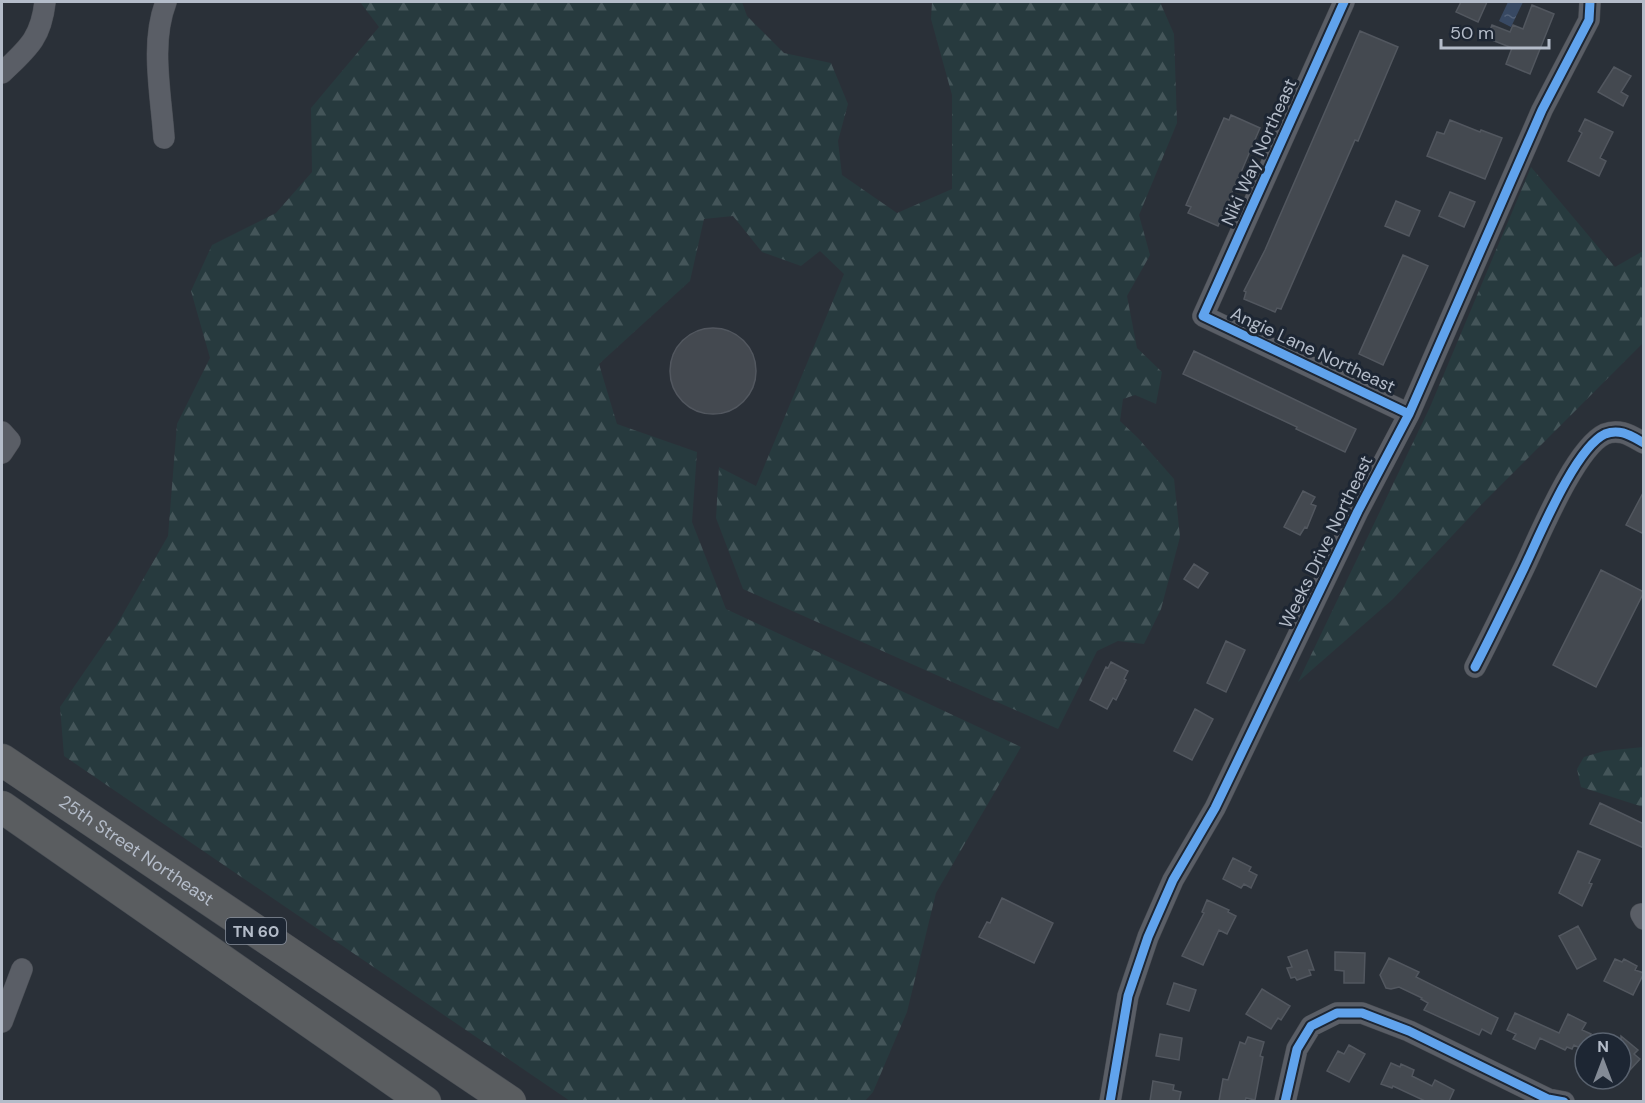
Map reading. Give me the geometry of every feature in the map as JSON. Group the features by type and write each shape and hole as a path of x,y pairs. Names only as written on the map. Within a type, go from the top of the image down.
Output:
{"highway":[{"name":"25th Street Northeast","path":"2,760 510,1101"},
{"name":"TN 60","path":"2,807 425,1101"}],"street":[{"path":"2,73 23,54 34,39 44,18 45,2"},
{"path":"164,138 158,50 160,18 166,2"},
{"name":"Niki Way Northeast","path":"1203,316 1344,2"},
{"name":"Weeks Drive Northeast","path":"1110,1101 1128,996 1148,937 1173,880 1215,808 1358,511 1409,414 1542,110 1589,20 1590,2"},
{"name":"Angie Lane Northeast","path":"1203,316 1409,414"},
{"path":"2,432 10,441 2,453"},
{"path":"1475,667 1565,485 1589,447 1597,439 1612,432 1625,433 1644,442"},
{"path":"2,1022 22,969"},
{"path":"1285,1101 1297,1049 1311,1026 1337,1013 1362,1013 1409,1031 1548,1099 1564,1101"}],"green space":[{"path":"360,2 742,2 747,16 784,53 831,63 848,104 838,141 842,175 897,213 952,189 952,95 931,19 932,2 1160,2 1174,34 1177,123 1139,215 1150,255 1127,296 1137,348 1162,372 1156,404 1135,395 1123,399 1120,421 1174,479 1180,537 1161,609 1144,644 1118,641 1097,651 1058,729 743,589 716,518 719,467 756,486 844,274 820,251 801,266 762,252 733,216 704,219 690,281 599,364 617,424 697,452 692,522 726,609 1021,747 936,893 907,1012 873,1092 865,1101 570,1101 64,756 60,707 116,626 168,536 177,424 210,358 191,291 212,245 276,213 312,172 311,108 379,27"},
{"path":"1531,167 1615,267 1643,251 1643,343 1481,505 1393,599 1298,682 1430,407"},
{"path":"1643,747 1643,807 1581,787 1577,769 1584,757 1604,751"}],"water":[{"path":"1508,2 1523,2 1511,27 1499,21"}],"building":[{"path":"1461,2 1487,2 1478,22 1456,12"},
{"path":"1532,5 1554,14 1530,74 1506,64 1512,48 1487,38 1492,25 1510,32 1513,25 1523,29"},
{"path":"1360,31 1398,47 1358,141 1355,140 1281,309 1277,308 1275,312 1244,299 1246,292 1244,291 1265,250"},
{"path":"1614,67 1631,76 1621,92 1628,96 1623,106 1598,92"},
{"path":"1231,115 1260,128 1218,226 1188,213 1191,207 1186,205 1224,118 1229,120"},
{"path":"1585,119 1613,132 1600,158 1606,161 1599,176 1568,161 1582,133 1579,131"},
{"path":"1450,120 1502,138 1485,179 1427,156 1437,132 1444,134"},
{"path":"1450,192 1475,202 1464,227 1439,216"},
{"path":"1396,201 1420,211 1409,236 1385,226"},
{"path":"1403,255 1428,266 1383,365 1359,354"},
{"path":"713,328 737,335 749,347 756,371 749,395 737,407 713,414 689,407 677,395 670,371 677,347 689,335"},
{"path":"1194,351 1356,429 1345,452 1183,374"},
{"path":"1303,491 1315,497 1311,504 1316,506 1307,528 1305,527 1300,535 1284,527"},
{"path":"1644,491 1644,534 1626,525"},
{"path":"1194,564 1208,573 1198,588 1184,579"},
{"path":"1601,570 1644,592 1596,687 1553,665"},
{"path":"1226,641 1245,650 1226,692 1207,683"},
{"path":"1111,662 1128,671 1116,700 1113,698 1107,709 1090,700 1106,667 1108,668"},
{"path":"1195,709 1213,719 1192,760 1174,751"},
{"path":"1600,803 1644,824 1644,848 1590,824"},
{"path":"1578,851 1600,860 1589,883 1592,884 1582,906 1559,893"},
{"path":"1233,858 1251,867 1249,871 1257,875 1251,888 1244,884 1241,888 1223,879"},
{"path":"1002,898 1053,923 1034,963 979,937 987,922 990,923"},
{"path":"1207,900 1229,910 1228,912 1236,916 1227,934 1219,930 1203,965 1182,956 1204,913 1202,912"},
{"path":"1578,926 1596,959 1577,969 1559,936"},
{"path":"1307,950 1314,970 1309,970 1311,975 1297,980 1295,977 1291,978 1287,968 1292,967 1288,957"},
{"path":"1335,952 1365,953 1364,983 1344,983 1344,971 1335,970"},
{"path":"1389,958 1419,972 1416,977 1498,1018 1491,1034 1482,1029 1479,1035 1424,1010 1428,1003 1399,987 1386,988 1380,975"},
{"path":"1615,959 1622,962 1624,959 1637,966 1635,970 1644,973 1633,995 1604,981"},
{"path":"1174,983 1196,990 1189,1011 1167,1004"},
{"path":"1262,989 1290,1006 1281,1020 1278,1018 1271,1029 1246,1014"},
{"path":"1515,1013 1559,1033 1568,1014 1586,1023 1582,1030 1584,1031 1573,1031 1573,1047 1572,1049 1567,1047 1565,1050 1540,1038 1535,1049 1513,1039 1516,1034 1507,1030"},
{"path":"1160,1034 1182,1038 1179,1060 1156,1056"},
{"path":"1248,1037 1264,1042 1260,1056 1263,1057 1255,1100 1246,1098 1245,1101 1219,1101 1223,1079 1228,1080 1240,1042 1245,1044"},
{"path":"1349,1045 1365,1054 1349,1082 1327,1071 1338,1051 1344,1054"},
{"path":"1633,1046 1638,1050 1634,1054 1640,1059 1633,1067"},
{"path":"1391,1063 1400,1067 1401,1064 1414,1070 1412,1076 1432,1086 1435,1080 1454,1090 1449,1101 1425,1101 1393,1086 1392,1088 1381,1084"},
{"path":"1153,1081 1174,1085 1173,1090 1181,1092 1179,1101 1150,1101"}],"cycle path":[{"path":"1344,2 1203,316 1409,414"},
{"path":"1110,1102 1128,996 1148,937 1173,880 1215,808 1358,511 1409,414 1542,110 1589,20 1590,2"},
{"path":"1475,667 1548,516 1582,456 1594,443 1610,432 1625,434 1644,443"},
{"path":"1285,1102 1297,1049 1311,1026 1337,1013 1362,1013 1409,1031 1548,1099 1564,1102"}]}
